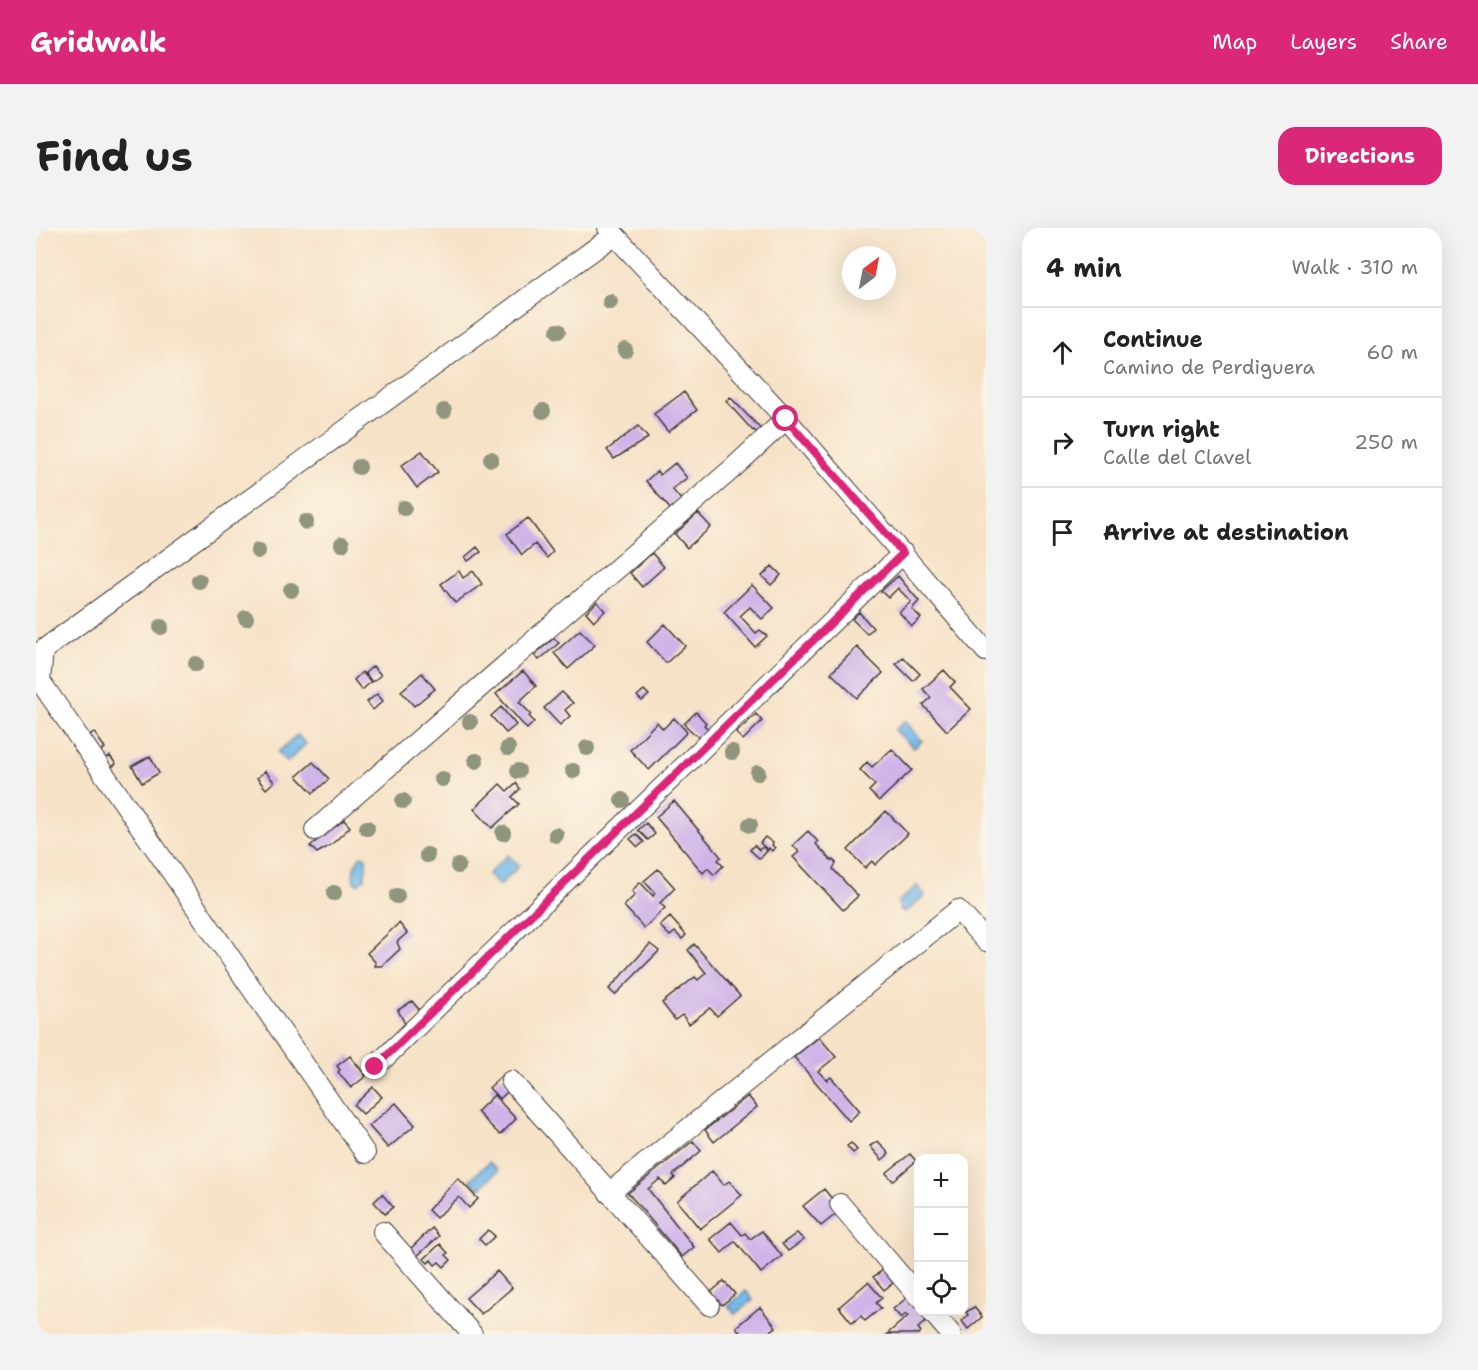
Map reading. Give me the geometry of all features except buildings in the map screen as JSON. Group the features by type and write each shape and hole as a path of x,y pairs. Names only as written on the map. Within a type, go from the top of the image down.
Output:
{"street":[{"path":"365,1153 40,681 43,650 611,232 786,419 986,651"},
{"path":"315,830 732,470 786,419"},
{"path":"375,1067 903,553"},
{"path":"609,1193 958,910 986,941"},
{"path":"512,1081 709,1305"},
{"path":"840,1204 914,1291"},
{"path":"383,1232 472,1334"},
{"path":"936,1316 951,1334"}],"water":[{"path":"905,721 922,741 914,748 895,730"},
{"path":"297,735 306,744 287,762 278,752"},
{"path":"508,855 519,866 499,886 488,874"},
{"path":"361,856 366,858 365,878 358,884 355,883 354,872 355,865"},
{"path":"917,886 925,895 906,912 900,910 898,902"},
{"path":"489,1162 498,1171 479,1189 470,1180"},
{"path":"746,1291 753,1300 735,1314 728,1306"}],"route":[{"path":"375,1067 903,553 786,419"}]}
